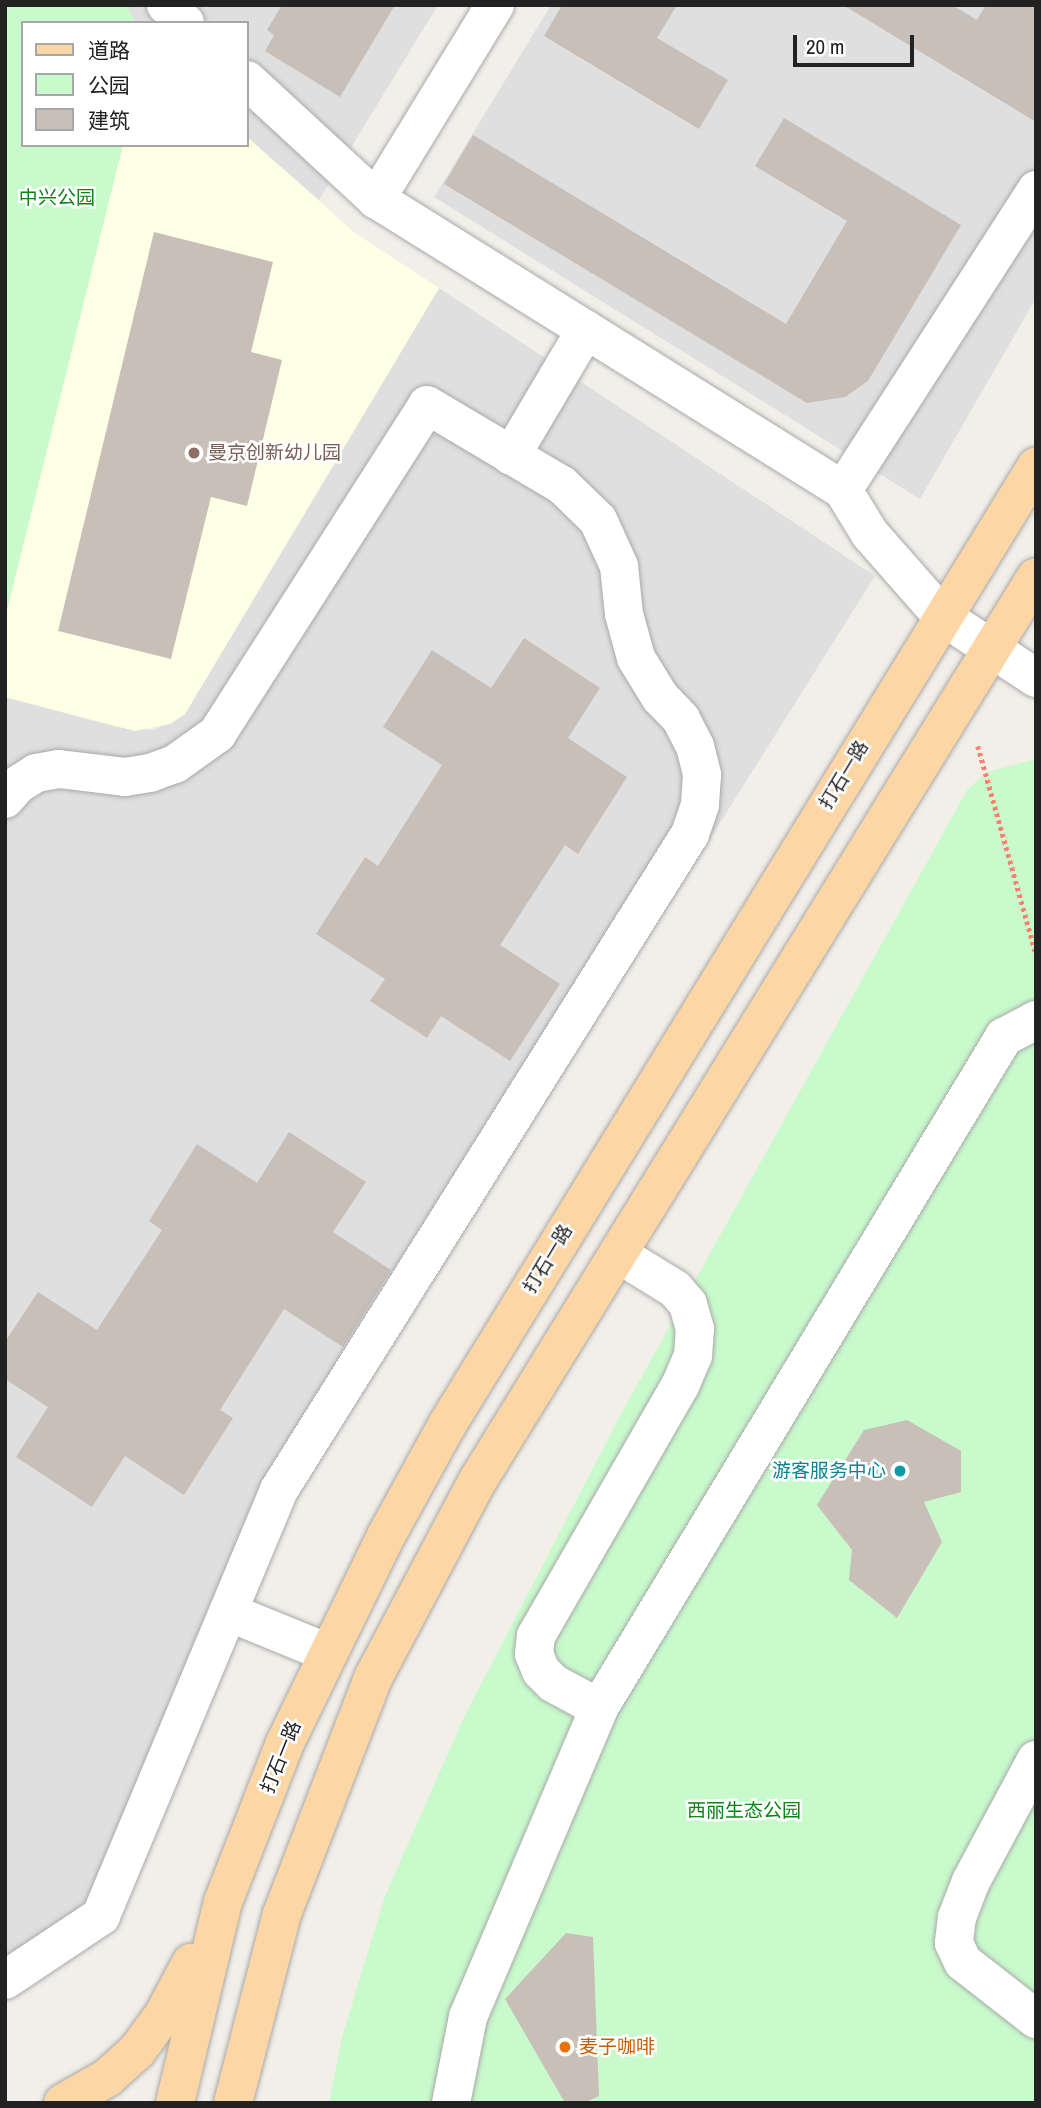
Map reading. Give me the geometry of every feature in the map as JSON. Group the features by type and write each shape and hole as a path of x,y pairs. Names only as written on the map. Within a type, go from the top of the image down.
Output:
{"main road":[{"name":"打石一路","path":"175,2103 223,1902 326,1652 447,1424 1036,467"},
{"path":"233,2103 285,1902 373,1678 478,1480 1036,577"},
{"path":"63,2103 107,2078 136,2051 164,2014 223,1902"}],"street":[{"path":"166,5 183,21"},
{"path":"376,199 495,5"},
{"path":"248,81 376,199 843,490 870,534 942,616 1036,678"},
{"path":"843,490 1036,190"},
{"path":"511,456 586,330"},
{"path":"5,799 17,785 36,773 59,769 125,777 150,773 175,764 217,734 427,405 582,501 611,542 636,658 695,746 702,775 700,805 690,834 279,1490 102,1916 5,1980"},
{"path":"451,2103 468,2017 600,1708 1004,1037 1036,1020"},
{"path":"600,1708 554,1683 541,1671 534,1654 536,1636 680,1385 693,1356 695,1329 688,1304 675,1289 618,1254"},
{"path":"228,1612 326,1652"},
{"path":"1036,1760 993,1833 957,1917 954,1942 963,1962 1036,2019"}],"path":[{"path":"964,694 1036,954"}],"shaded area":[{"path":"127,5 438,5 319,200 248,138 248,21 134,21"},
{"path":"551,5 1036,5 1036,298 920,499 434,197"},
{"name":"曼京创新幼儿园","path":"248,138 355,233 439,288 185,714 170,724 135,731 5,697 5,618 123,147 248,147"},
{"path":"439,288 875,576 296,1498 116,1928 5,2002 5,697 117,727 153,730 185,714"}],"green space":[{"name":"中兴公园","path":"5,5 127,5 134,21 21,21 21,147 123,147 5,618"},
{"name":"西丽生态公园","path":"1036,759 1036,2103 329,2103 342,2037 385,1896 465,1715 621,1414 967,790 987,772"}],"building":[{"path":"282,5 395,5 340,97 265,51 274,35 267,30"},
{"path":"562,5 677,5 657,38 728,80 699,129 544,36"},
{"path":"843,5 952,5 977,20 986,5 1036,5 1036,122"},
{"path":"784,118 961,225 868,381 845,397 807,403 444,184 473,135 786,324 847,221 755,166"},
{"path":"154,232 273,262 251,352 282,360 247,506 211,497 171,659 58,631"},
{"path":"524,638 600,688 568,738 627,777 578,854 565,845 500,945 560,984 510,1061 441,1016 427,1038 370,1001 385,979 316,934 365,857 378,866 442,765 383,727 432,650 491,688"},
{"path":"289,1132 366,1182 333,1232 391,1270 343,1347 284,1309 220,1410 233,1418 184,1495 125,1456 92,1507 16,1457 48,1407 5,1379 5,1342 38,1292 97,1330 162,1230 149,1221 197,1144 257,1183"},
{"path":"907,1420 961,1451 961,1492 924,1502 942,1542 897,1618 849,1580 852,1550 817,1505 864,1430"},
{"name":"麦子咖啡","path":"566,1933 593,1937 599,2096 584,2103 565,2103 505,1999"}],"place":[{"name":"曼京创新幼儿园","path":"194,453"},
{"name":"游客服务中心","path":"900,1471"},
{"name":"麦子咖啡","path":"565,2047"}]}
